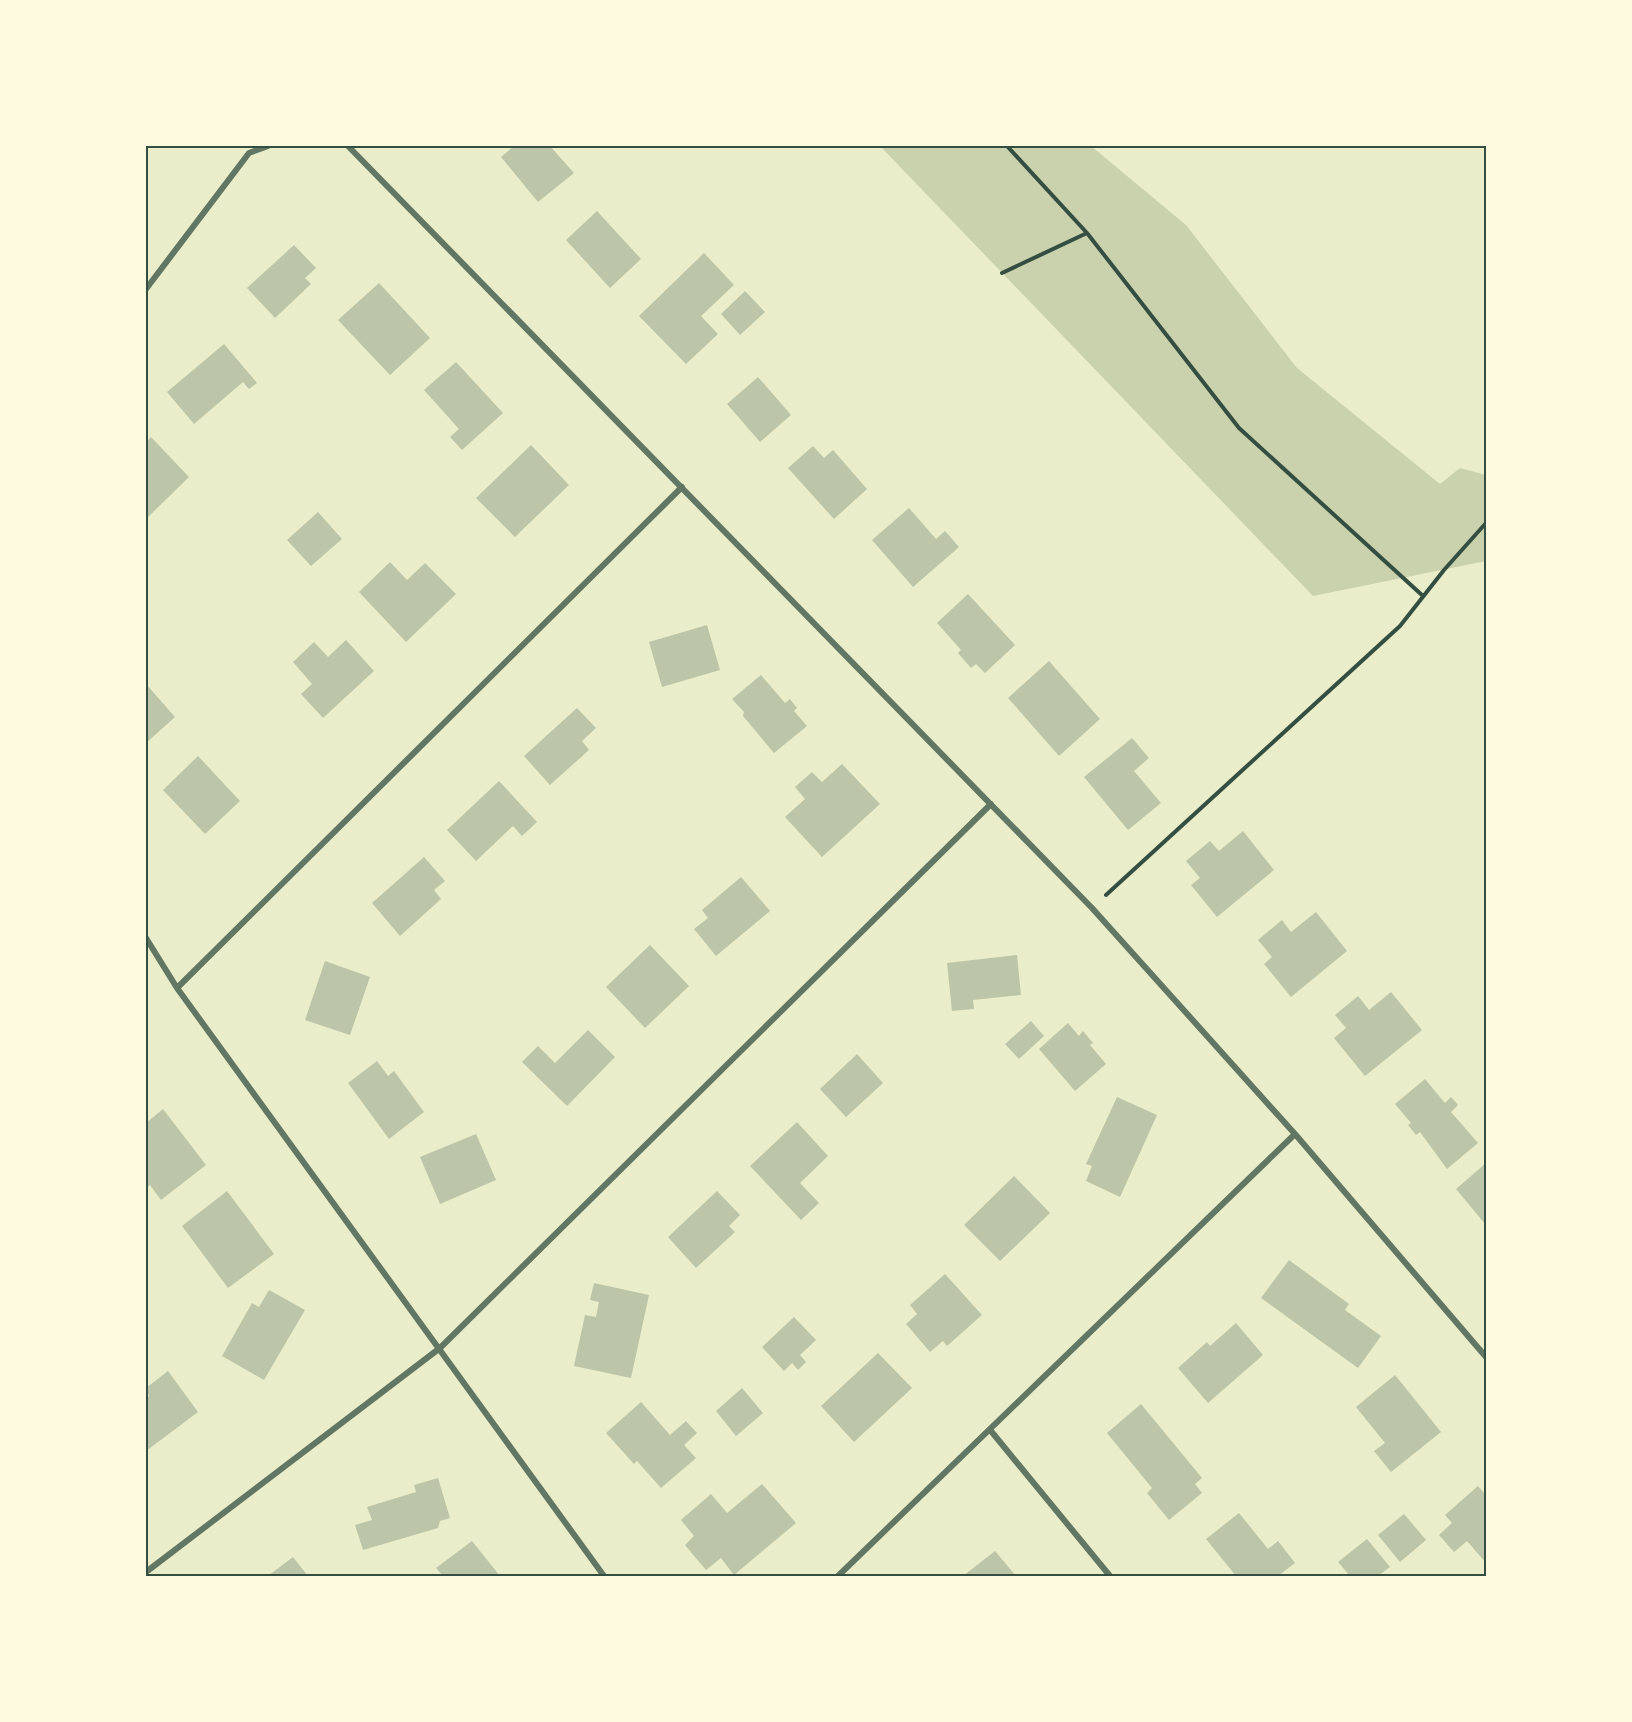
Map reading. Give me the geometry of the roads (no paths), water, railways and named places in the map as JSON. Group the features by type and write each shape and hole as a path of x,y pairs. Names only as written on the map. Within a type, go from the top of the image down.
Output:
{"street":[{"path":"146,289 249,153 268,146"},
{"path":"348,146 1092,908 1295,1134 1486,1357"},
{"path":"177,988 682,487"},
{"path":"146,1572 440,1348 991,804"},
{"path":"146,938 177,988 604,1576"},
{"path":"838,1576 991,1431 1295,1134"},
{"path":"991,1431 1110,1576"}]}
